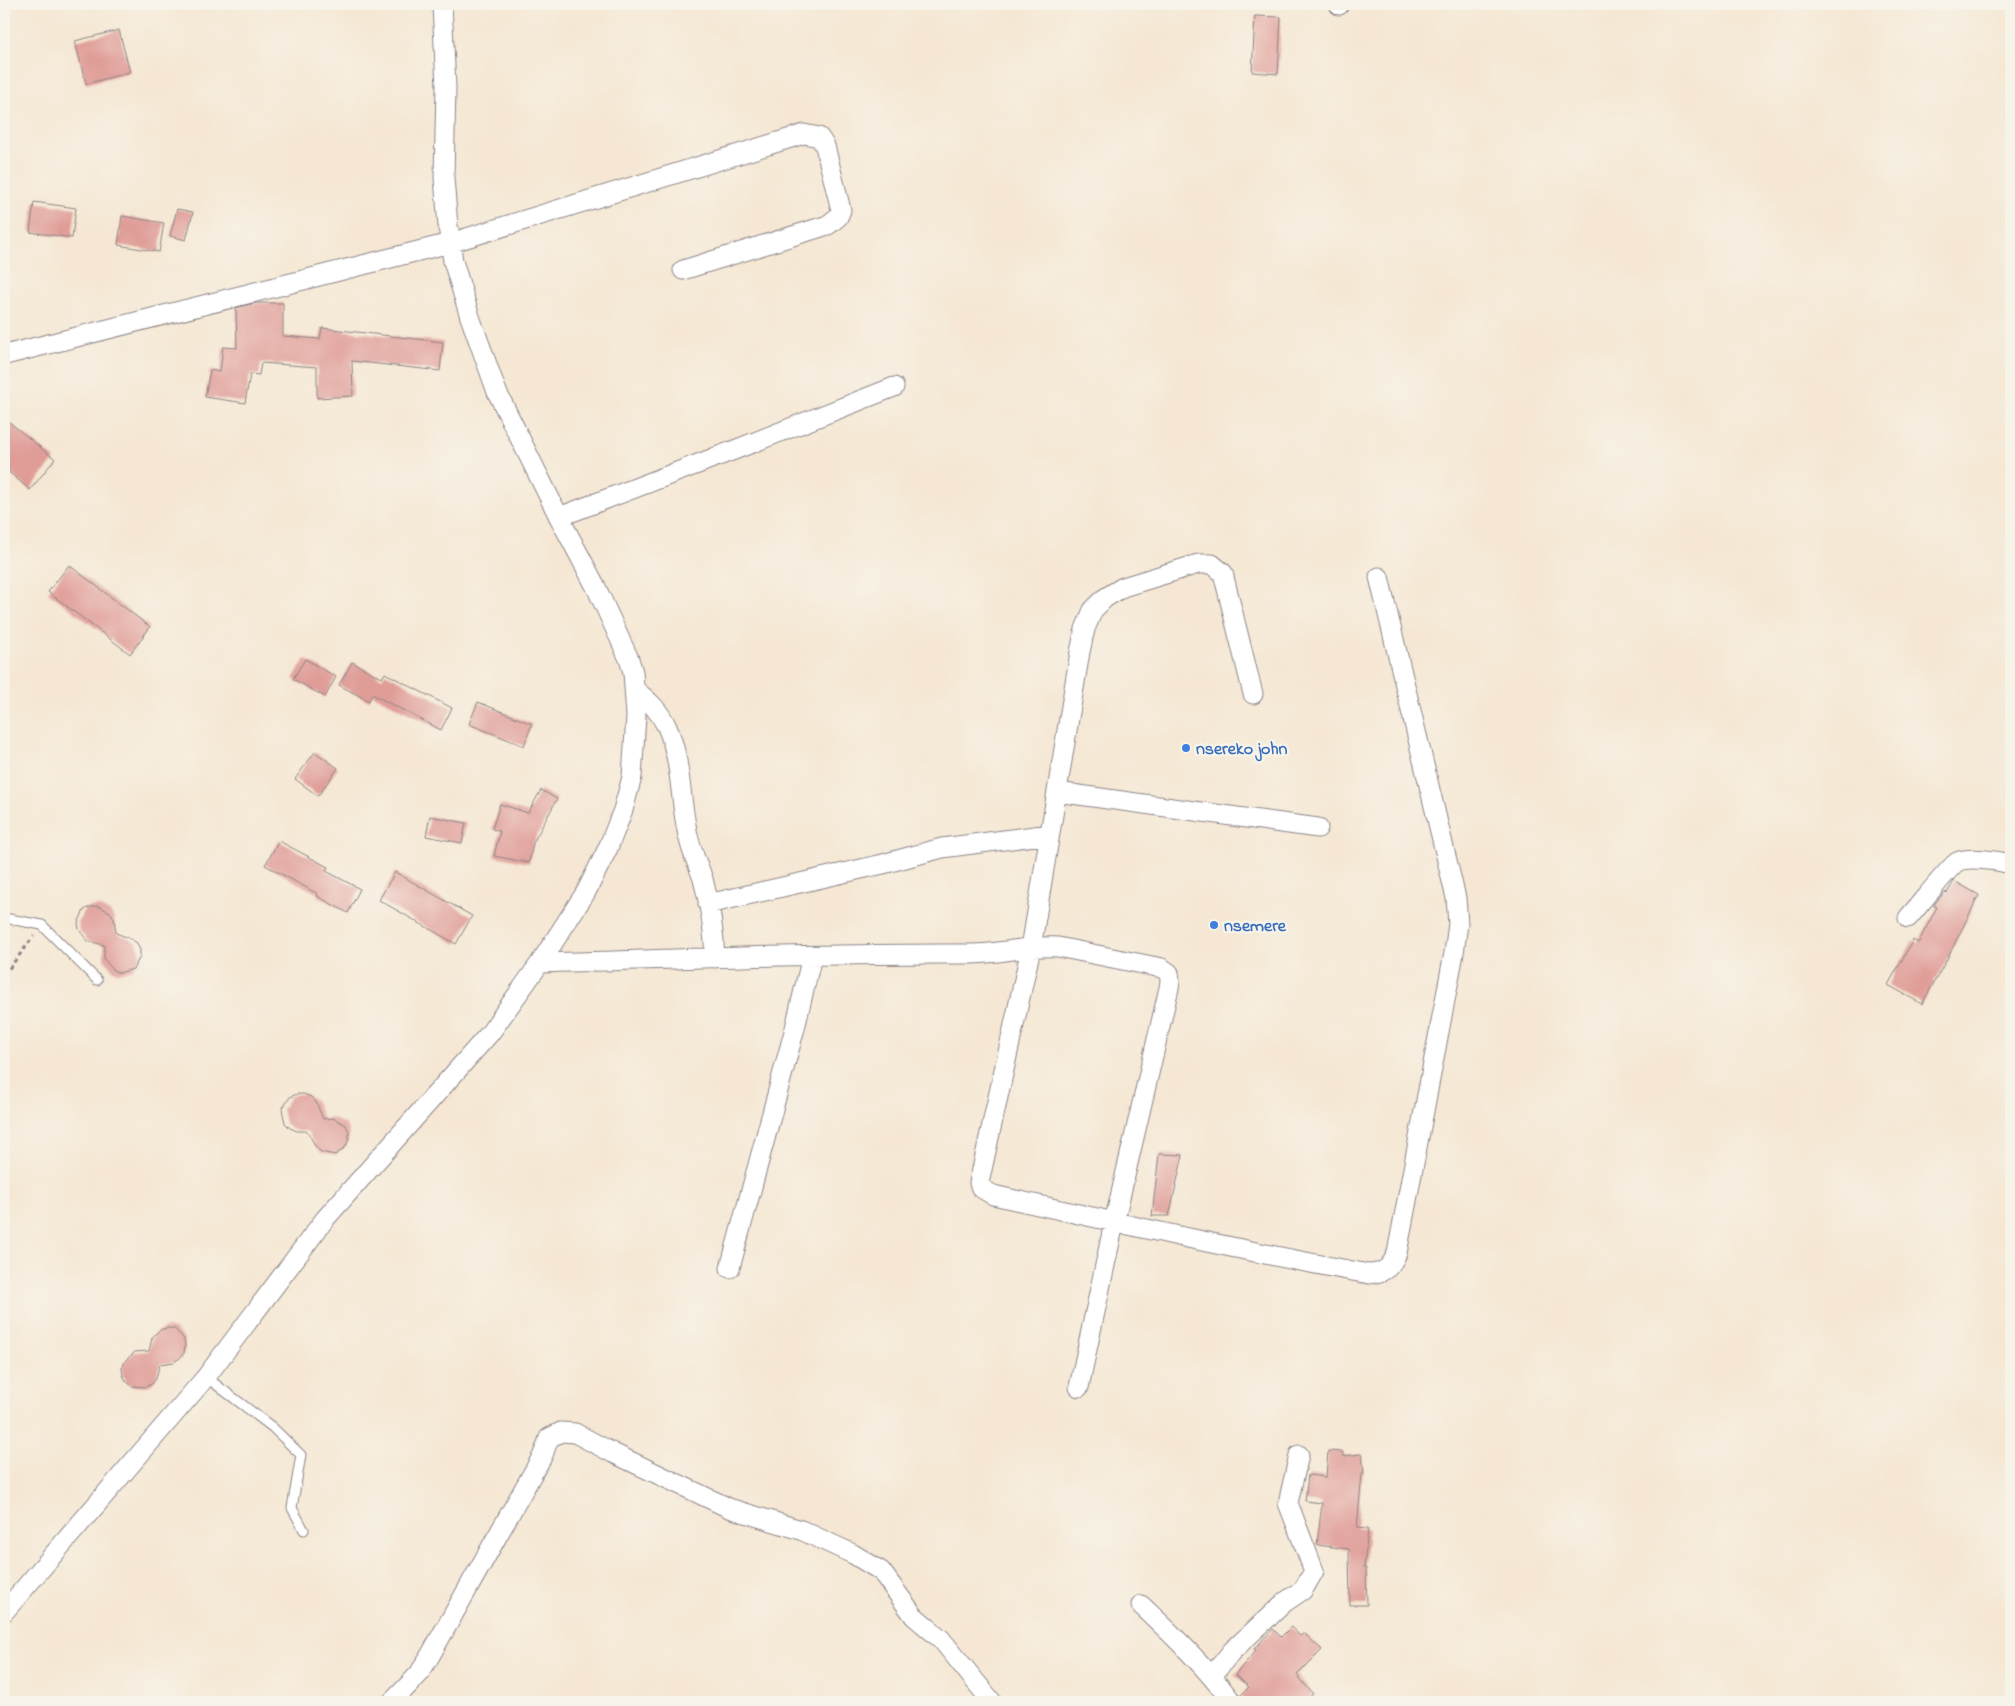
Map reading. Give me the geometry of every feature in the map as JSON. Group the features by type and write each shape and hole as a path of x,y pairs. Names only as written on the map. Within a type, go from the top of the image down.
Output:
{"street":[{"path":"4,1612 206,1377 325,1219 490,1033 540,963 586,892 608,848 623,810 632,777 636,716 633,672 629,658 596,587 558,517 497,392 470,317 453,261 444,178 446,87 442,4"},
{"path":"5,355 450,243 804,134 819,137 825,146 841,210 838,217 828,225 683,270"},
{"path":"558,517 894,387"},
{"path":"1254,694 1223,573 1212,564 1198,564 1123,587 1105,598 1093,610 1085,629 1030,948 979,1183 981,1188 993,1194 1114,1223 1262,1254 1369,1274 1380,1273 1388,1269 1395,1258 1458,924 1456,898 1379,577"},
{"path":"635,690 660,713 668,729 679,773 690,843 702,878 713,925 715,958"},
{"path":"1057,792 1318,828"},
{"path":"708,904 883,864 942,848 1050,834"},
{"path":"1908,918 1957,862 1975,858 1981,861 2000,861 2011,864"},
{"path":"540,963 812,956 986,954 1030,948 1058,947 1162,968 1168,973 1169,988 1114,1223 1079,1387"},
{"path":"730,1268 795,1028 812,956"},
{"path":"392,1702 419,1674 543,1455 550,1438 560,1432 575,1433 729,1508 801,1530 854,1554 881,1571 914,1616 941,1639 992,1702"},
{"path":"1212,1676 1232,1651 1285,1602 1303,1590 1314,1571 1288,1503 1299,1455"},
{"path":"1141,1605 1184,1646 1212,1676 1232,1702"}],"lane":[{"path":"4,918 42,925 97,980"},
{"path":"206,1377 272,1427 301,1455 292,1508 304,1530"}],"path":[{"path":"4,975 42,925"},
{"path":"4,1193 9,1225 4,1233"}],"building":[{"path":"1255,16 1281,17 1278,74 1252,72"},
{"path":"119,30 130,72 86,84 75,41"},
{"path":"34,202 76,208 72,238 30,232"},
{"path":"177,209 193,212 186,240 170,236"},
{"path":"122,216 164,223 159,252 118,245"},
{"path":"256,303 283,303 283,336 320,339 322,328 443,342 440,371 352,361 353,396 317,398 317,367 261,363 259,375 250,374 245,403 205,397 210,370 220,372 223,347 237,348 236,308"},
{"path":"4,418 55,459 30,490 4,468"},
{"path":"69,565 150,627 130,654 48,592"},
{"path":"305,659 336,677 325,697 293,679"},
{"path":"352,662 382,678 385,673 452,708 441,730 372,694 369,701 339,685"},
{"path":"478,702 532,724 524,746 469,724"},
{"path":"315,752 338,768 318,796 295,779"},
{"path":"541,790 557,799 533,843 529,863 494,856 500,831 492,829 500,804 528,813"},
{"path":"430,816 466,823 462,843 426,836"},
{"path":"279,841 328,867 326,871 360,889 348,913 265,865"},
{"path":"395,872 472,916 456,944 379,900"},
{"path":"1954,881 1979,895 1922,1004 1888,985 1913,940 1918,943 1937,907 1934,906 1935,903 1945,892 1947,893"},
{"path":"98,906 110,912 114,918 116,933 137,943 140,957 133,969 119,973 113,970 104,959 104,945 88,941 79,930 78,923 84,910"},
{"path":"297,1094 311,1097 316,1102 323,1119 333,1118 346,1125 349,1139 341,1151 335,1155 321,1152 307,1131 297,1131 285,1123 282,1109 290,1097"},
{"path":"1159,1154 1183,1155 1169,1216 1152,1216"},
{"path":"162,1329 175,1329 184,1339 184,1353 174,1362 160,1364 152,1384 145,1387 132,1386 123,1375 122,1368 125,1361 135,1352 149,1351 152,1338 156,1333"},
{"path":"1328,1451 1343,1452 1343,1456 1362,1454 1364,1474 1362,1474 1357,1528 1368,1529 1364,1568 1366,1568 1367,1605 1350,1605 1349,1549 1317,1545 1322,1503 1305,1501 1308,1475 1326,1477"},
{"path":"1291,1627 1300,1636 1304,1633 1322,1650 1297,1675 1313,1694 1303,1702 1243,1702 1241,1695 1249,1687 1235,1675 1256,1650 1254,1649 1273,1629 1281,1637"}],"place":[{"name":"nsereko john","path":"1186,748"},
{"name":"nsemere","path":"1214,925"}]}
